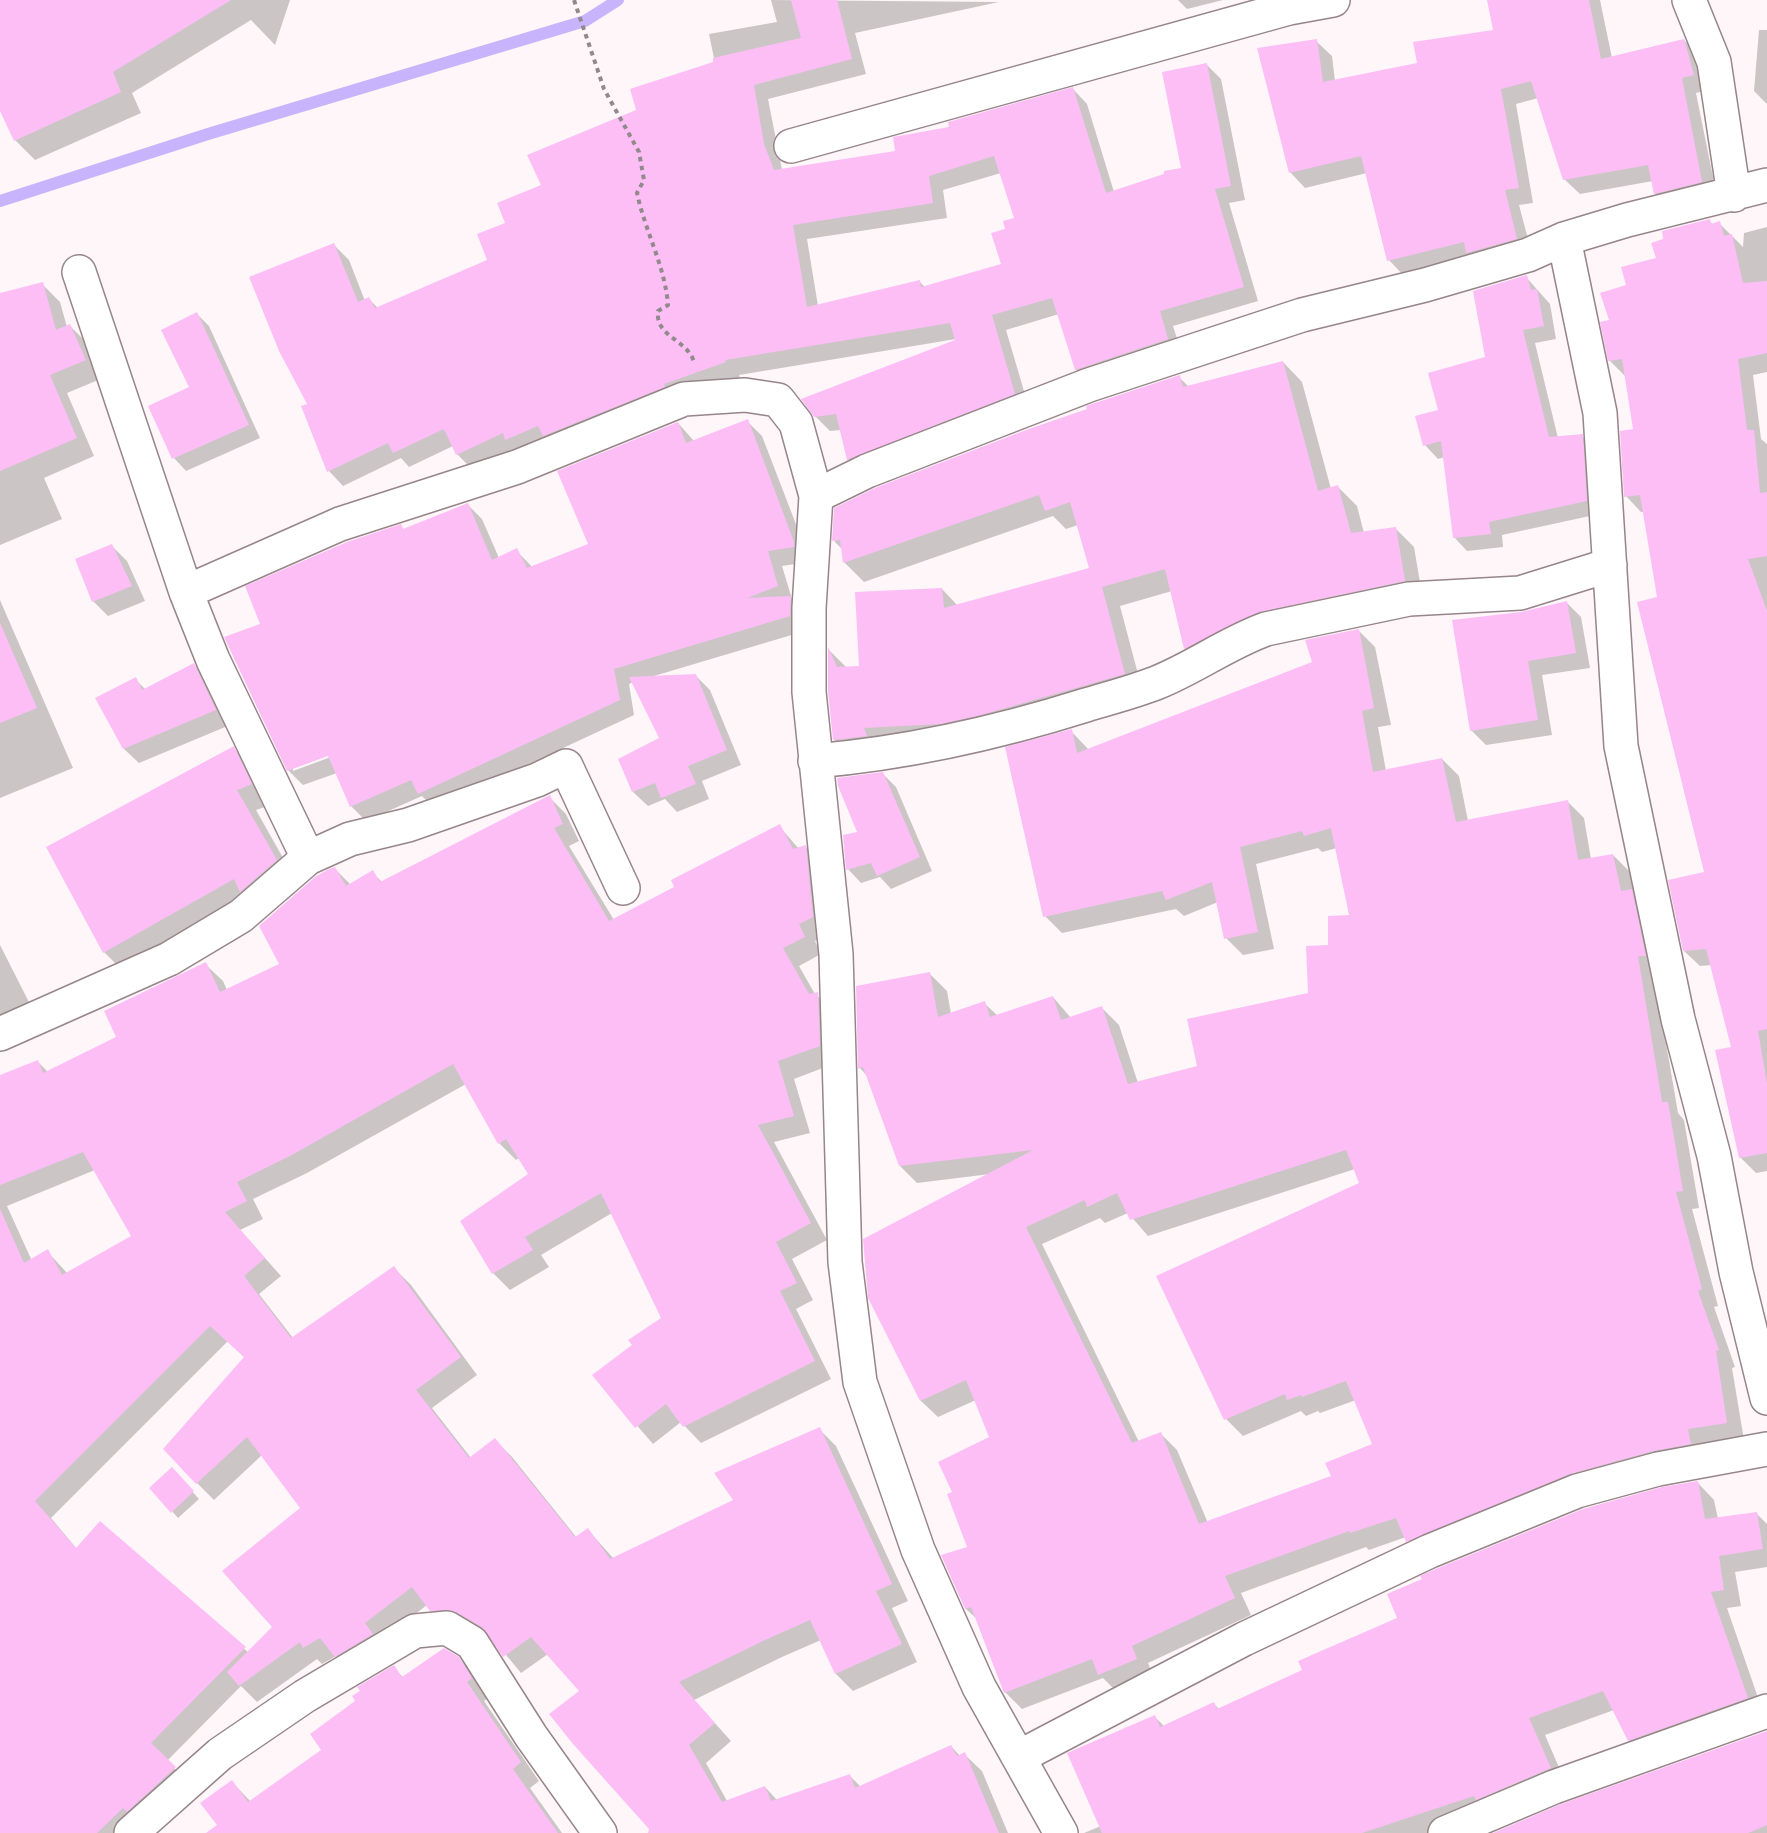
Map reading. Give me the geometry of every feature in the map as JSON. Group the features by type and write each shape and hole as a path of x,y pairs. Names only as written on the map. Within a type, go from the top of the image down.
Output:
{"street":[{"path":"791,146 1289,8 1333,0"},
{"path":"1689,0 1714,63 1734,195"},
{"path":"816,496 867,471 1089,386 1302,315 1425,285 1528,255 1564,239 1627,220 1767,185"},
{"path":"1564,239 1600,413 1621,746 1678,1019 1714,1156 1737,1272 1767,1398"},
{"path":"79,272 186,592 213,660 308,858"},
{"path":"186,592 340,524 518,467 684,399 745,395 778,400 796,423 816,496 809,608 809,692 836,954 845,1262 860,1383 918,1550 979,1687 1061,1833"},
{"path":"815,761 873,756 942,744 1029,723 1154,684 1245,637 1266,629 1409,599 1520,593 1610,565"},
{"path":"0,1034 169,959 242,916 308,858 350,840 408,825 537,780 566,766 623,888"},
{"path":"1019,1757 1244,1639 1451,1542 1577,1491 1658,1469 1767,1449"},
{"path":"131,1833 220,1754 305,1696 415,1631 447,1628 472,1643 531,1736 600,1833"},
{"path":"1445,1833 1554,1787 1767,1711"}],"path":[{"path":"574,0 604,89 639,152 644,180 637,193 666,282 668,305 658,311 657,322 661,328 691,350 697,372 695,398"}],"building":[{"path":"0,0 231,0 113,72 121,92 14,141 0,111"},
{"path":"791,0 837,0 852,59 754,85 764,144 774,170 895,151 893,137 949,127 948,122 1073,87 1106,193 1164,174 1164,171 1181,168 1162,72 1207,63 1231,186 1215,189 1244,287 1160,311 1168,339 1075,370 1052,298 992,315 1015,394 847,460 836,414 814,417 801,399 955,340 950,323 725,360 726,362 664,384 665,387 543,436 538,426 505,440 503,433 456,455 444,429 393,453 388,443 327,472 301,406 307,404 279,351 249,277 334,243 358,302 369,297 375,308 487,260 477,234 505,223 497,203 541,185 527,155 636,110 630,89 713,62 713,58 801,38","holes":["994,156 1014,218 1003,221 1005,229 991,233 1001,264 921,287 920,280 807,307 793,225 933,203 929,176"]},
{"path":"1487,0 1589,0 1601,59 1684,39 1694,75 1682,78 1702,182 1654,194 1648,165 1563,180 1531,81 1501,89 1519,188 1505,190 1517,239 1466,253 1464,242 1387,261 1361,156 1289,173 1257,48 1317,39 1323,82 1417,63 1413,42 1493,30"},
{"path":"1710,219 1711,224 1720,221 1724,236 1732,234 1743,283 1767,281 1767,353 1738,359 1747,430 1754,430 1760,493 1767,492 1767,556 1748,559 1767,611 1767,1029 1758,1031 1767,1083 1767,1153 1739,1158 1715,1050 1731,1047 1706,949 1683,951 1668,880 1704,872 1637,602 1657,597 1640,495 1624,497 1620,431 1633,429 1622,359 1608,361 1600,322 1609,320 1600,293 1626,285 1621,267 1656,258 1651,243 1663,239 1662,231"},
{"path":"1527,275 1531,290 1537,289 1544,326 1523,330 1549,437 1583,434 1587,501 1489,522 1491,534 1453,538 1441,441 1423,446 1415,416 1438,410 1428,373 1485,357 1473,291"},
{"path":"43,282 56,330 70,324 86,360 50,375 77,438 0,471 0,293"},
{"path":"197,312 249,425 172,459 148,406 189,387 161,330"},
{"path":"1283,361 1318,491 1338,485 1351,533 1396,527 1405,581 1259,612 1184,649 1165,569 1102,587 1125,674 981,715 941,724 864,728 867,736 833,740 828,691 828,647 837,667 859,666 855,592 942,588 944,608 1089,568 1070,502 1045,511 1039,495 843,563 840,540 832,541 834,508 875,488 1087,409 1086,406 1180,375 1183,387"},
{"path":"748,419 794,547 768,551 778,586 747,598 791,596 790,616 614,669 620,700 418,794 411,780 350,807 328,756 287,771 224,637 260,624 245,586 347,542 401,524 403,529 468,503 492,560 517,548 527,568 588,544 557,471 678,422 686,443"},
{"path":"112,544 132,586 92,602 75,559"},
{"path":"1567,601 1576,653 1528,661 1538,720 1470,731 1452,620 1521,612"},
{"path":"0,623 37,708 0,723"},
{"path":"1359,629 1374,708 1362,711 1373,772 1442,758 1456,822 1568,800 1578,860 1613,854 1621,891 1632,889 1646,956 1638,956 1662,1102 1668,1102 1683,1191 1676,1192 1702,1289 1698,1291 1719,1350 1716,1351 1727,1423 1688,1429 1691,1444 1653,1451 1570,1474 1406,1542 1396,1518 1350,1533 1349,1531 1225,1576 1235,1598 1132,1646 1137,1659 1098,1675 1092,1659 1004,1693 971,1607 965,1609 941,1555 967,1547 947,1494 952,1492 938,1462 989,1437 966,1380 920,1401 868,1298 863,1239 1033,1150 899,1166 863,1067 858,1069 856,986 930,972 938,1017 985,1001 990,1017 1053,996 1061,1020 1102,1006 1128,1084 1197,1066 1187,1019 1308,993 1306,946 1328,945 1328,916 1349,915 1331,828 1304,836 1302,831 1240,847 1258,932 1224,939 1212,882 1166,900 1162,891 1043,917 1005,747 1072,729 1077,753 1312,662 1305,640","holes":["1346,1150 1359,1183 1156,1276 1224,1420 1285,1394 1287,1400 1301,1395 1302,1397 1346,1381 1372,1444 1325,1463 1331,1476 1199,1524 1161,1432 1132,1443 1026,1227 1085,1200 1087,1207 1117,1193 1130,1220"]},
{"path":"194,663 216,710 123,749 95,698 136,677 142,690"},
{"path":"696,674 727,750 688,766 696,784 661,798 655,783 632,792 618,759 659,738 629,677"},
{"path":"234,746 252,784 237,790 277,860 240,892 234,879 103,953 46,847"},
{"path":"883,772 920,857 877,876 871,863 846,870 843,835 857,832 838,786 837,778"},
{"path":"550,795 563,824 554,828 609,921 674,887 671,880 780,824 793,849 806,845 813,917 799,924 805,937 783,948 809,994 818,992 820,1046 778,1061 794,1116 758,1125 811,1223 776,1242 797,1283 780,1291 815,1361 683,1427 666,1404 635,1428 592,1375 632,1345 628,1340 661,1318 601,1193 525,1237 533,1250 492,1274 460,1221 528,1174 506,1139 498,1144 453,1064 290,1156 237,1182 247,1201 225,1212 265,1258 244,1276 291,1338 394,1266 461,1357 416,1390 469,1458 495,1438 575,1537 588,1528 610,1559 733,1500 714,1473 820,1427 892,1584 876,1591 902,1644 835,1674 810,1620 765,1640 679,1682 715,1723 689,1745 722,1802 765,1786 771,1801 850,1774 855,1788 951,1745 957,1756 965,1752 999,1833 648,1833 649,1829 549,1714 579,1691 531,1637 503,1657 482,1627 456,1612 430,1611 412,1587 365,1623 373,1634 335,1657 320,1638 303,1648 300,1642 239,1686 227,1672 272,1627 222,1571 300,1508 247,1437 196,1484 163,1449 244,1357 210,1326 35,1501 76,1548 100,1521 246,1647 151,1743 176,1767 127,1812 123,1808 97,1833 0,1833 0,1209 24,1263 48,1249 62,1275 131,1236 83,1152 0,1185 0,1075 38,1060 43,1073 116,1037 104,1011 206,962 220,992 279,964 259,926 315,877 327,870 335,867 346,886 373,870 380,882"},
{"path":"172,1467 194,1491 171,1513 149,1488"},
{"path":"1698,1481 1705,1519 1757,1512 1763,1549 1719,1556 1724,1590 1711,1592 1748,1698 1628,1741 1603,1691 1529,1718 1551,1768 1476,1800 1474,1796 1362,1833 1102,1833 1067,1753 1155,1715 1160,1727 1214,1702 1217,1709 1302,1670 1298,1661 1397,1618 1387,1594 1422,1579 1420,1576 1438,1568 1583,1509 1662,1487"},
{"path":"444,1648 459,1657 472,1678 467,1682 521,1762 513,1769 558,1833 206,1833 217,1825 200,1803 232,1780 248,1802 321,1750 310,1734 355,1701 352,1696 360,1691 357,1687 394,1665 402,1677"},
{"path":"1767,1731 1767,1825 1748,1833 1493,1833 1561,1804"}],"waterway":[{"path":"0,201 208,134 585,21 618,0"}]}
